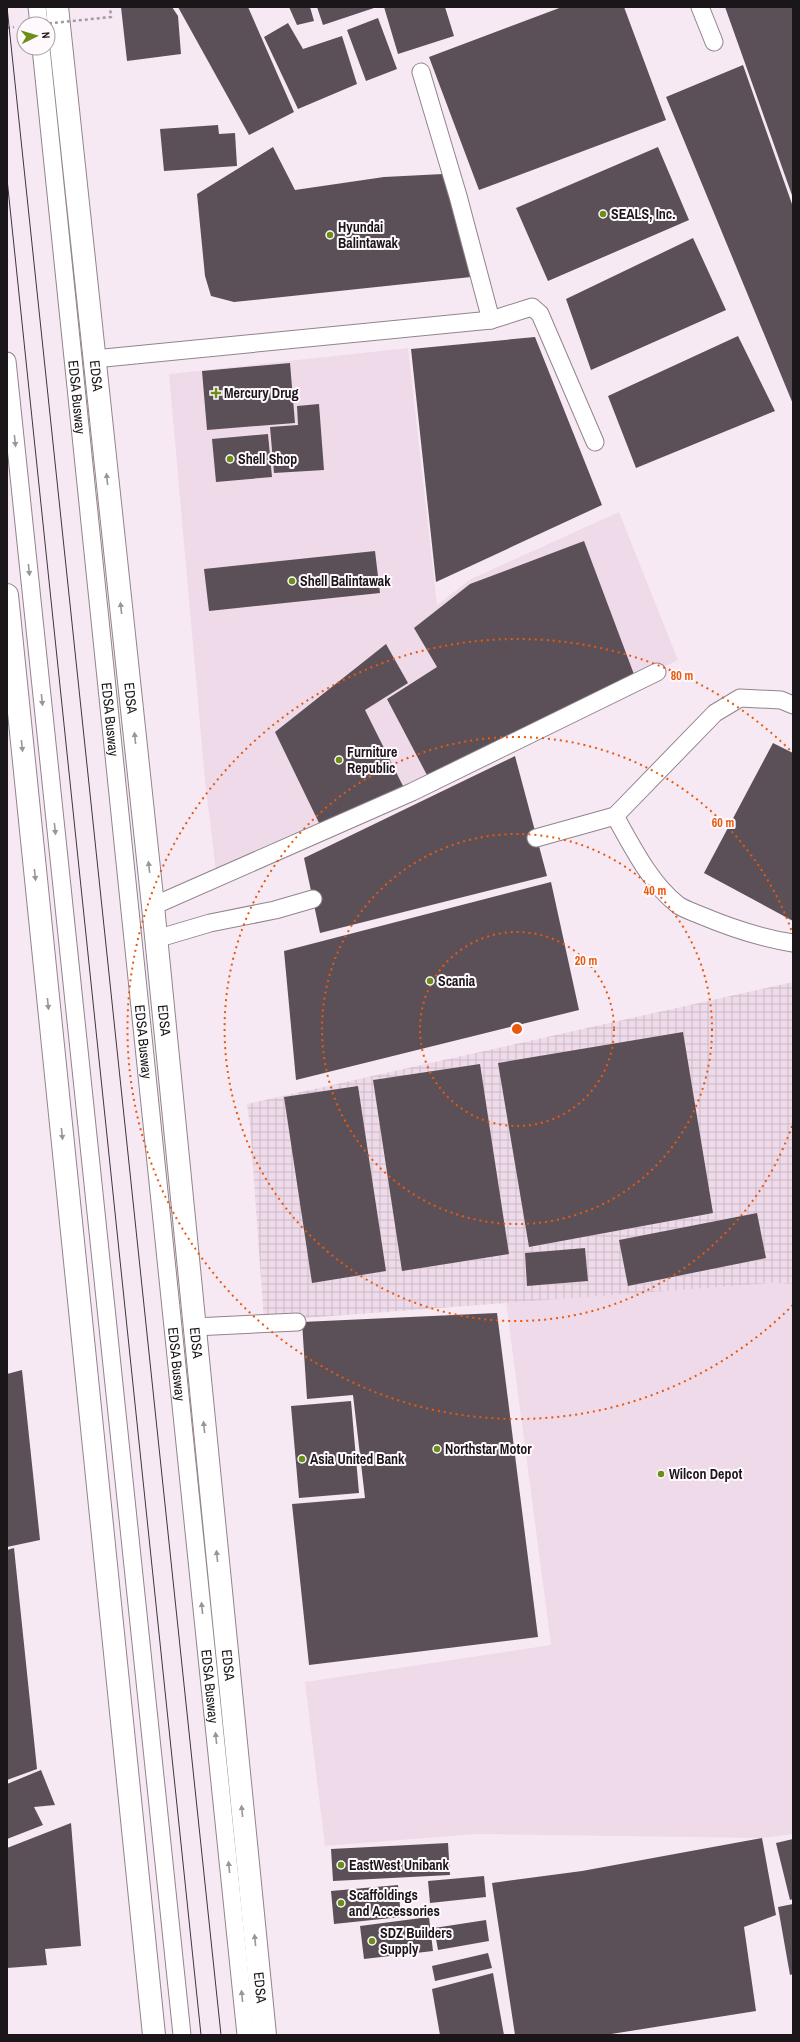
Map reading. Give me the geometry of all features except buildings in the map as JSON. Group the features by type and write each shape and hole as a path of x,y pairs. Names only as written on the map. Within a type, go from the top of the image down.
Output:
{"highway":[{"name":"EDSA","path":"57,7 153,906 265,2035"},
{"path":"7,596 12,699 154,2035"}],"lane":[{"path":"700,7 714,42"},
{"name":"EDSA Busway","path":"42,56 246,2035"},
{"path":"421,72 458,196 491,320"},
{"path":"94,359 491,320 532,307 540,314 595,442"},
{"path":"7,360 182,2035"},
{"path":"153,906 412,792 657,672"},
{"path":"536,838 615,816 716,713 740,698 782,700 793,705"},
{"path":"615,816 637,855 658,885 679,905 738,930 770,939 793,942"},
{"path":"156,939 210,923 275,910 313,898"},
{"path":"194,1327 297,1322"}],"path":[{"path":"56,23 111,17 110,7"}],"shaded area":[{"path":"408,348 437,605 471,579 619,512 678,660 408,791 216,872 205,780 169,374"},
{"path":"793,982 793,1284 773,1283 264,1321 250,1126 247,1104"},
{"name":"Wilcon Depot","path":"773,1283 793,1284 793,1834 762,1838 476,1834 325,1846 305,1682 551,1645 506,1302"}],"tram line":[{"path":"7,7 221,2035"},
{"path":"7,179 201,2035"}],"place":[{"name":"SEALS, Inc.","path":"603,214"},
{"name":"Hyundai Balintawak","path":"330,235"},
{"name":"Mercury Drug","path":"216,393"},
{"name":"Shell Shop","path":"230,459"},
{"name":"Shell Balintawak","path":"292,581"},
{"name":"Furniture Republic","path":"339,760"},
{"name":"Scania","path":"430,981"},
{"name":"Northstar Motor","path":"437,1449"},
{"name":"Asia United Bank","path":"302,1459"},
{"name":"Wilcon Depot","path":"661,1474"},
{"name":"EastWest Unibank","path":"341,1865"},
{"name":"Scaffoldings and Accessories","path":"341,1903"},
{"name":"SDZ Builders Supply","path":"372,1941"}]}
